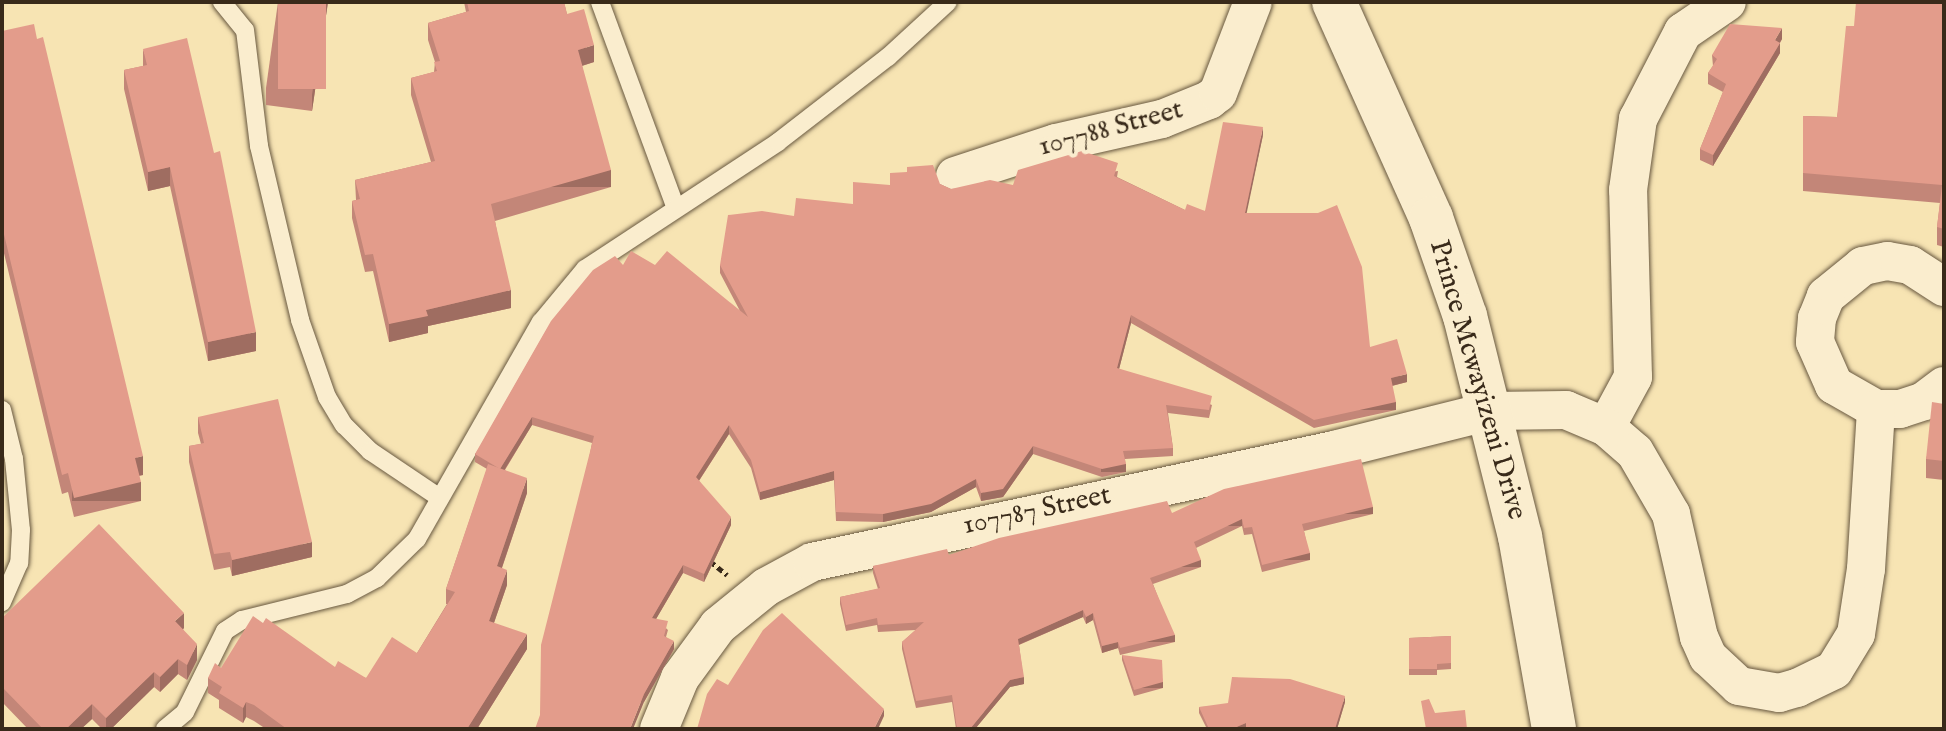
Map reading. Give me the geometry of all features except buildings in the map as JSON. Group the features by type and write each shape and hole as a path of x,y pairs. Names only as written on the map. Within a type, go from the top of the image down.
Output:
{"street":[{"name":"107788 Street","path":"955,176 1056,143 1162,119 1209,100 1218,93 1253,2"},
{"name":"Prince Mcwayizeni Drive","path":"1334,2 1431,218 1491,411 1520,536 1554,729"},
{"path":"1606,427 1633,377 1628,190 1638,119 1683,32 1727,2"},
{"path":"1944,287 1910,265 1887,261 1842,278 1826,296 1817,318 1821,365 1834,385 1876,409 1912,405 1944,386"},
{"name":"107787 Street","path":"659,729 702,645 754,595 812,562 1334,450 1491,411 1566,410 1606,427 1635,452 1662,493 1708,657 1739,686 1779,693 1818,681 1834,670 1856,634 1866,569 1876,409"}],"lane":[{"path":"222,2 245,30 259,146 300,320 327,397 370,451 440,498"},
{"path":"600,2 675,206"},
{"path":"165,729 185,712 225,631 242,620 347,594 377,578 417,539 559,296 585,269 675,206 778,142 888,57 948,2"},
{"path":"2,410 14,459 21,530 19,563 2,602"}],"path":[{"path":"698,552 754,595"}]}
